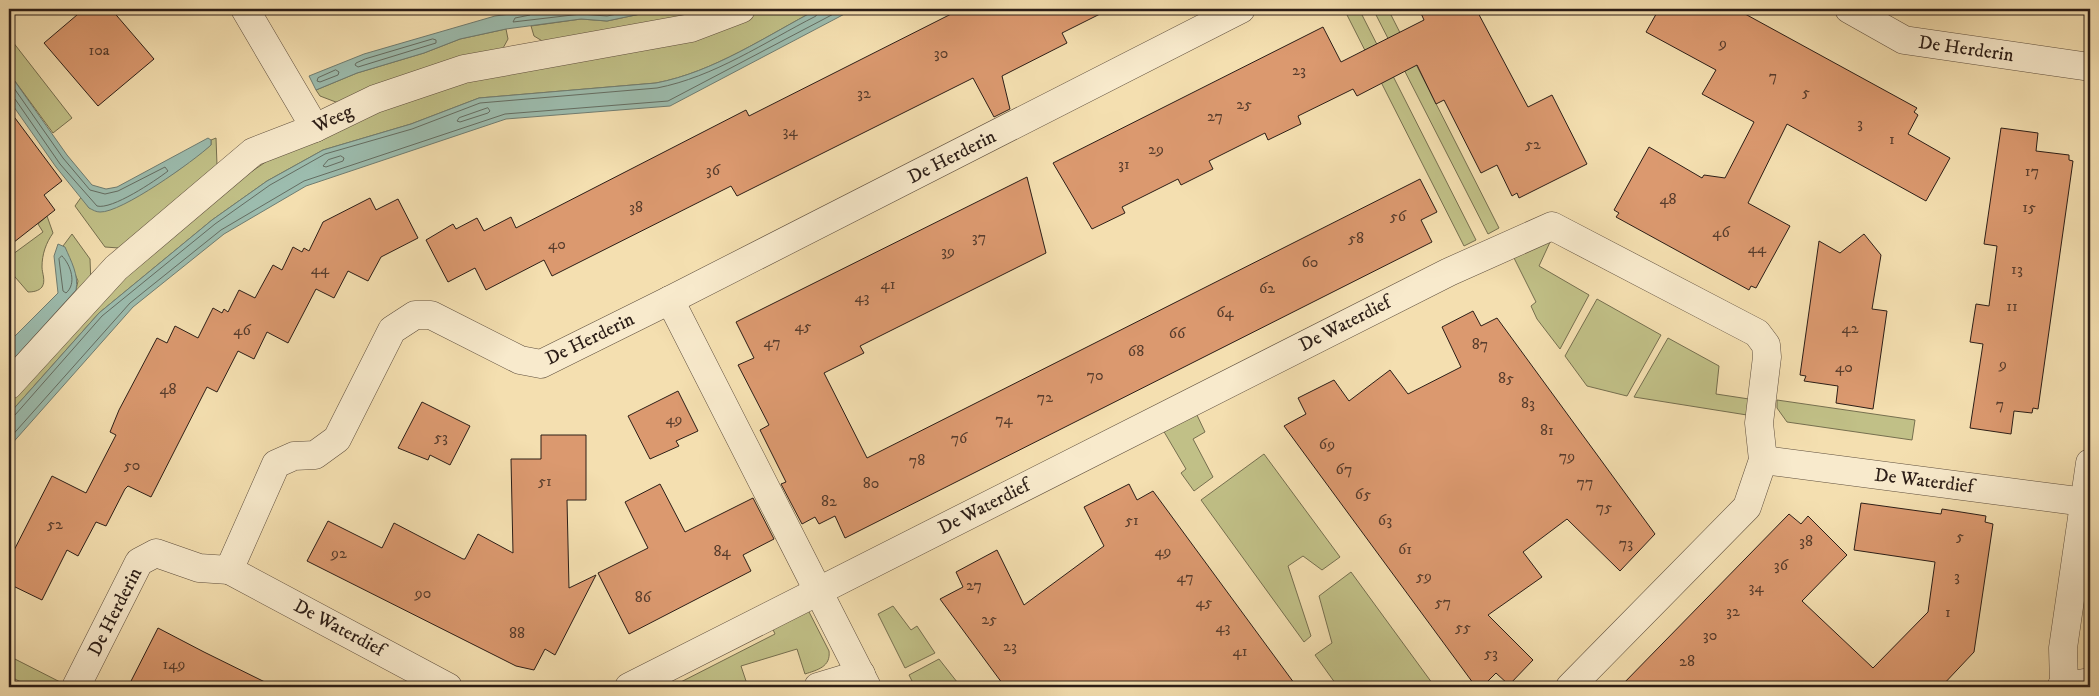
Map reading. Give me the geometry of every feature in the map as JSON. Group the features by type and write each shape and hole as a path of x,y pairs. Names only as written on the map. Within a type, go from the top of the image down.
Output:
{"street":[{"path":"245,9 314,128"},
{"name":"Weeg","path":"9,386 116,268 248,156 375,99 464,69 690,28 741,9"},
{"name":"De Herderin","path":"76,687 139,562 156,554 199,568 229,570 276,464 294,456 315,455 337,439 392,330 415,315 431,315 520,360 540,364 670,300 1242,9"},
{"name":"De Herderin","path":"1849,9 1904,40 2090,67"},
{"name":"De Waterdief","path":"629,687 1449,272 1552,226 1757,333 1766,345 1767,357 1760,423 1763,460 1747,507 1570,687"},
{"path":"670,300 864,680 818,687"},
{"name":"De Waterdief","path":"1763,460 2085,502"},
{"path":"2072,685 2063,648 2090,463"},
{"name":"De Waterdief","path":"229,570 448,687"}],"shaded area":[{"path":"664,9 716,9 694,16 544,42 534,36 531,26 581,19 607,21"},
{"path":"763,9 818,9 719,62 677,78 656,83 479,98 411,124 323,150 267,181 212,220 99,313 9,414 9,402 126,274 217,195 270,159 332,127 447,84 719,28"},
{"path":"1344,9 1359,9 1476,240 1464,246"},
{"path":"1373,9 1388,9 1499,228 1488,234"},
{"path":"506,29 508,39 502,50 341,104 320,96 316,90 357,73 424,53 460,39"},
{"path":"9,37 72,118 53,133 9,73"},
{"path":"216,138 217,165 119,248 105,247 75,206 82,196 89,208 131,200 177,171 211,145 211,140"},
{"path":"47,216 53,233 46,245 43,258 43,285 38,290 28,292 9,270 9,257 43,232 38,224"},
{"path":"72,234 90,259 91,284 9,377 9,364 76,290 78,281 63,246"},
{"path":"1551,240 1539,266 1589,295 1560,349 1537,319 1531,306 1536,302 1512,254"},
{"path":"1597,299 1661,335 1627,396 1587,386 1565,356"},
{"path":"1668,338 1719,366 1716,394 1749,399 1747,415 1634,397"},
{"path":"1777,400 1915,420 1912,440 1787,422 1777,408"},
{"path":"1196,413 1205,432 1193,439 1213,477 1194,491 1181,473 1186,469 1163,430"},
{"path":"1264,454 1340,557 1322,570 1303,556 1288,566 1311,636 1304,642 1201,500"},
{"path":"1351,572 1435,687 1338,687 1315,655 1332,643 1319,596"},
{"path":"806,606 829,651 828,661 822,667 805,674 797,649 741,666 748,687 739,687 738,684 728,687 671,687 775,634 771,625"},
{"path":"893,606 911,630 917,626 935,653 905,668 878,614"},
{"path":"9,656 68,686 31,687 9,676"},
{"path":"939,659 961,687 915,687 909,675"}],"water":[{"path":"549,9 664,9 607,21 581,19 506,29 460,39 424,53 357,73 316,90 309,76 364,54 495,16"},
{"path":"818,9 854,9 670,106 506,119 306,186 224,234 133,307 9,447 9,414 99,313 212,220 267,181 323,150 411,124 479,98 656,83 677,78 719,62"},
{"path":"9,73 67,155 92,185 106,189 117,187 208,138 211,140 211,145 157,185 140,195 110,210 96,211 89,208 56,167 9,100"},
{"path":"58,244 65,247 72,263 77,284 76,290 9,364 9,342 58,293 54,256"}],"building":[{"path":"84,9 111,9 154,59 98,106 44,43"},
{"path":"961,9 1110,9 1062,33 1067,43 1002,76 1010,109 994,117 973,78 737,196 731,186 552,276 544,260 486,290 475,268 448,282 426,240 453,224 456,229 477,218 484,231 511,217 516,228 746,110 749,116"},
{"path":"1419,9 1476,9 1528,107 1552,95 1587,164 1519,198 1517,193 1512,196 1497,165 1481,173 1444,100 1436,104 1417,65 1357,96 1353,89 1298,116 1301,124 1268,140 1265,133 1209,161 1213,169 1181,185 1178,179 1122,207 1125,213 1092,229 1053,163 1323,27 1341,62 1424,20"},
{"path":"1659,9 1736,9 1917,108 1914,112 1918,115 1908,134 1950,158 1926,201 1787,124 1748,203 1790,226 1756,288 1751,286 1749,290 1616,217 1619,213 1614,210 1649,147 1702,178 1704,175 1725,178 1754,122 1702,94 1716,70 1646,32"},
{"path":"9,110 62,181 44,195 55,210 9,246"},
{"path":"2001,128 2038,133 2036,151 2069,155 2069,160 2073,161 2038,409 2033,408 2032,413 2014,411 2011,434 1970,428 1983,344 1970,342 1976,304 1989,306 1997,246 1984,244"},
{"path":"1027,177 1046,253 860,346 864,353 824,373 867,458 1420,179 1437,212 1421,220 1432,242 845,538 835,516 819,524 815,517 802,524 781,484 786,482 760,430 769,425 738,365 754,358 736,322"},
{"path":"370,198 376,210 398,199 418,238 381,257 368,281 348,271 334,298 316,289 288,343 267,332 254,359 238,351 217,392 207,387 151,497 128,486 106,526 96,522 78,556 67,550 42,600 9,584 9,560 52,476 86,493 116,435 110,432 119,410 157,338 167,343 175,326 198,338 213,308 222,313 224,309 228,312 239,290 255,298 273,265 282,270 293,247 302,252 304,248 309,251 323,222"},
{"path":"1864,234 1881,255 1872,309 1887,311 1873,409 1836,403 1838,386 1804,381 1806,376 1800,375 1819,241 1840,253"},
{"path":"1473,311 1481,326 1497,318 1655,534 1620,571 1567,519 1523,552 1542,577 1488,615 1533,660 1509,685 1496,673 1482,687 1476,687 1284,426 1306,414 1298,398 1334,380 1349,401 1390,370 1408,394 1461,367 1442,327"},
{"path":"678,391 698,431 676,441 679,446 650,459 628,416"},
{"path":"422,402 470,426 450,465 430,455 428,460 398,448"},
{"path":"541,435 586,435 586,500 567,500 569,588 596,575 555,655 545,649 534,670 516,666 307,561 328,521 382,548 394,523 463,559 465,559 478,534 513,553 511,459 541,459"},
{"path":"660,484 685,532 753,498 774,539 743,555 751,571 629,634 598,573 648,548 625,502"},
{"path":"1129,484 1137,500 1153,491 1297,687 1005,687 940,599 963,587 956,572 997,550 1024,605 1104,546 1084,507"},
{"path":"1861,503 1941,514 1942,509 1986,516 1985,522 1993,524 1974,652 1941,687 1620,687 1789,514 1801,524 1808,516 1847,555 1802,601 1873,668 1928,612 1935,562 1854,550"},
{"path":"158,628 204,652 275,687 128,687"}]}
